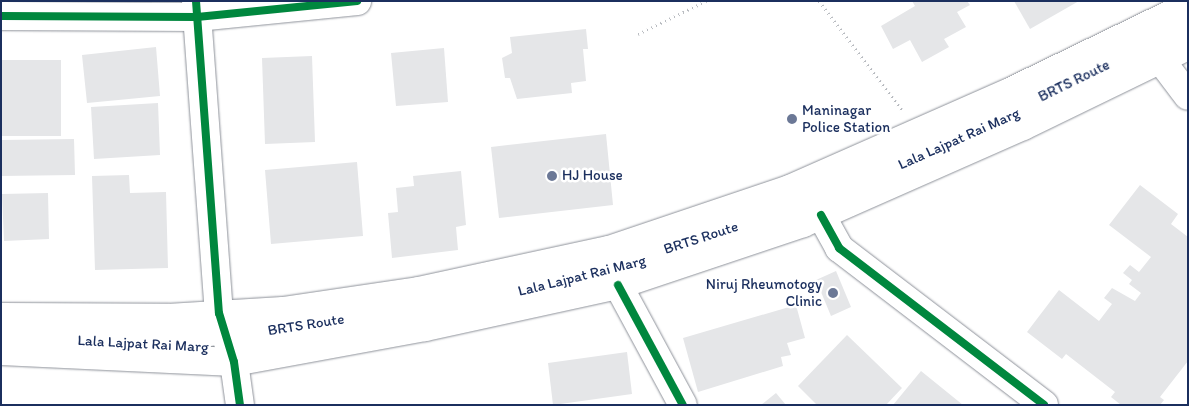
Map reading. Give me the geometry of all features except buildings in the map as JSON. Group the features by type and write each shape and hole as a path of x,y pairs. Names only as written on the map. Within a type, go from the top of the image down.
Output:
{"main road":[{"path":"1,16 357,1"},
{"name":"Lala Lajpat Rai Marg","path":"1,317 168,318 223,322 419,291 608,250 790,189 920,132 1188,6"},
{"path":"196,9 223,322 234,362 240,405"},
{"name":"BRTS Route","path":"1,331 167,337 223,322 244,334 421,308 544,283 673,248 807,202 920,155 1188,25"},
{"name":"Lala Lajpat Rai Marg","path":"1,350 234,362 425,327 618,285 821,215 1023,126 1188,46"},
{"path":"1160,60 1188,96"},
{"path":"821,215 839,248 1044,405"},
{"path":"618,285 683,405"}],"path":[{"path":"638,34 706,1"},
{"path":"819,1 920,132"}],"cycle path":[{"path":"196,1 219,313 234,362 240,405"},
{"path":"1,16 197,17 357,1"},
{"path":"821,215 839,248 1044,405"},
{"path":"618,285 683,405"}],"place":[{"name":"Maninagar Police Station","path":"792,119"},
{"name":"HJ House","path":"552,176"},
{"name":"Niruj Rheumotogy Clinic","path":"833,293"}]}
